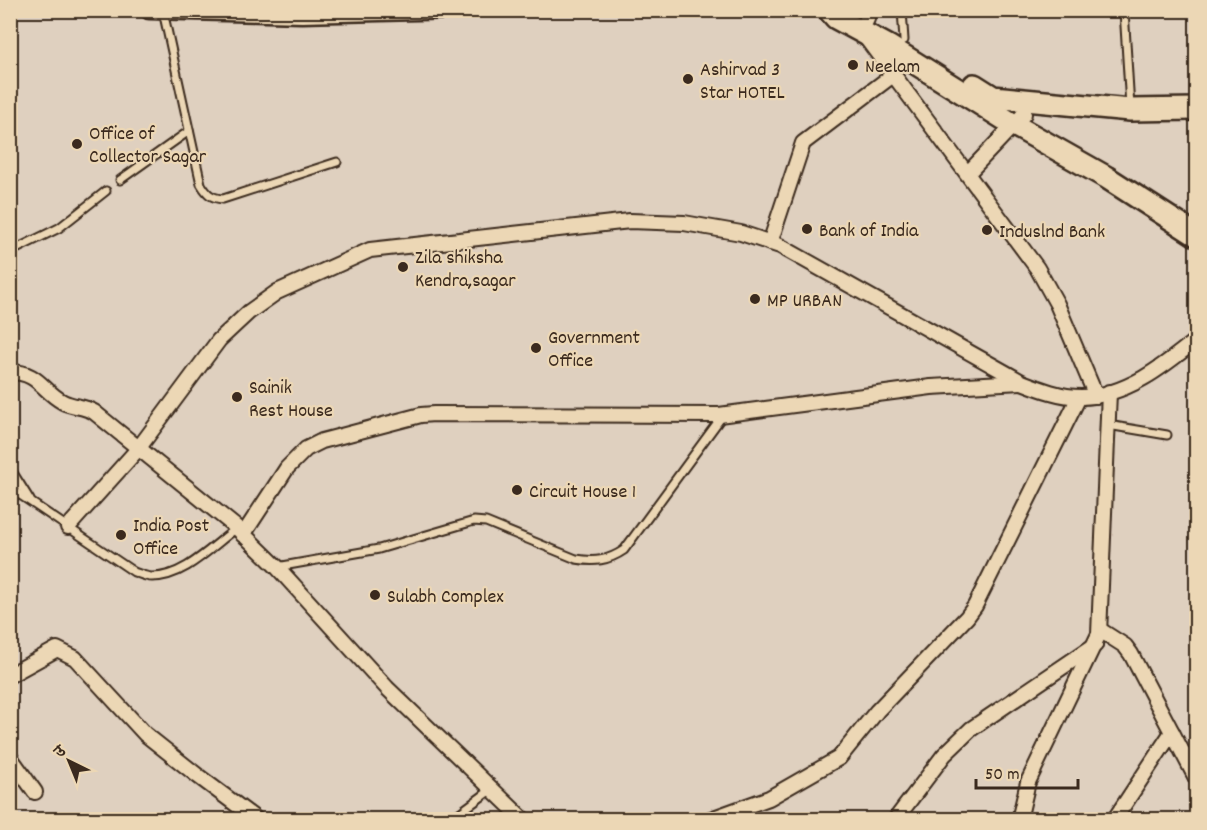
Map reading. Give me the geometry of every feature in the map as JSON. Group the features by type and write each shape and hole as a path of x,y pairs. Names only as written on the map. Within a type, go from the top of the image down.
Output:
{"main road":[{"path":"829,10 836,18 864,25 904,40 993,97 1019,120 1197,236"},
{"path":"847,10 888,46 1019,120 1112,166 1197,222"},
{"path":"993,97 1131,110 1197,109"}],"street":[{"path":"149,10 302,14 457,10"},
{"path":"864,25 893,75 1037,268 1049,287 1103,394 1108,425 1100,630 1095,645 1028,782 1018,819"},
{"path":"770,243 803,143 893,75"},
{"path":"968,173 1019,120"},
{"path":"69,527 138,449 219,340 249,312 277,292 370,249 630,220 684,223 741,233 780,246 1022,382 1051,392 1079,397 1103,394 1150,374 1197,340"},
{"path":"10,372 35,378 61,401 85,407 94,412 240,531 277,567 387,688 524,819"},
{"path":"240,531 287,468 306,449 322,441 421,416 434,414 723,415 930,387 1022,382"},
{"path":"708,819 769,798 839,758 877,711 967,617 975,606 1079,397"},
{"path":"1100,630 1128,650 1197,778"},
{"path":"895,819 944,755 971,729 1095,645"},
{"path":"10,675 57,649 75,658 145,734 257,819"},
{"path":"1114,819 1172,732"},
{"path":"10,757 35,792"}],"lane":[{"path":"902,10 904,40"},
{"path":"1124,10 1131,110"},
{"path":"163,11 201,184 206,193 213,198 223,199 337,162"},
{"path":"120,180 189,131"},
{"path":"10,252 59,228 106,190"},
{"path":"277,567 379,549 474,521 486,522 576,559 590,561 614,557 624,550 723,415"},
{"path":"1108,425 1167,435"},
{"path":"10,468 31,501"},
{"path":"10,488 134,573 150,577 166,575 182,569 240,531"},
{"path":"450,819 492,789"}],"place":[{"name":"Neelam","path":"853,65"},
{"name":"Ashirvad 3 Star HOTEL","path":"688,79"},
{"name":"Office of Collector Sagar","path":"77,144"},
{"name":"Bank of India","path":"807,229"},
{"name":"Induslnd Bank","path":"987,230"},
{"name":"Zila shiksha Kendra,sagar","path":"403,267"},
{"name":"MP URBAN","path":"755,299"},
{"name":"Government Office","path":"536,348"},
{"name":"Sainik Rest House","path":"237,397"},
{"name":"Circuit House 1","path":"517,490"},
{"name":"India Post Office","path":"121,535"},
{"name":"Sulabh Complex","path":"375,595"}]}
